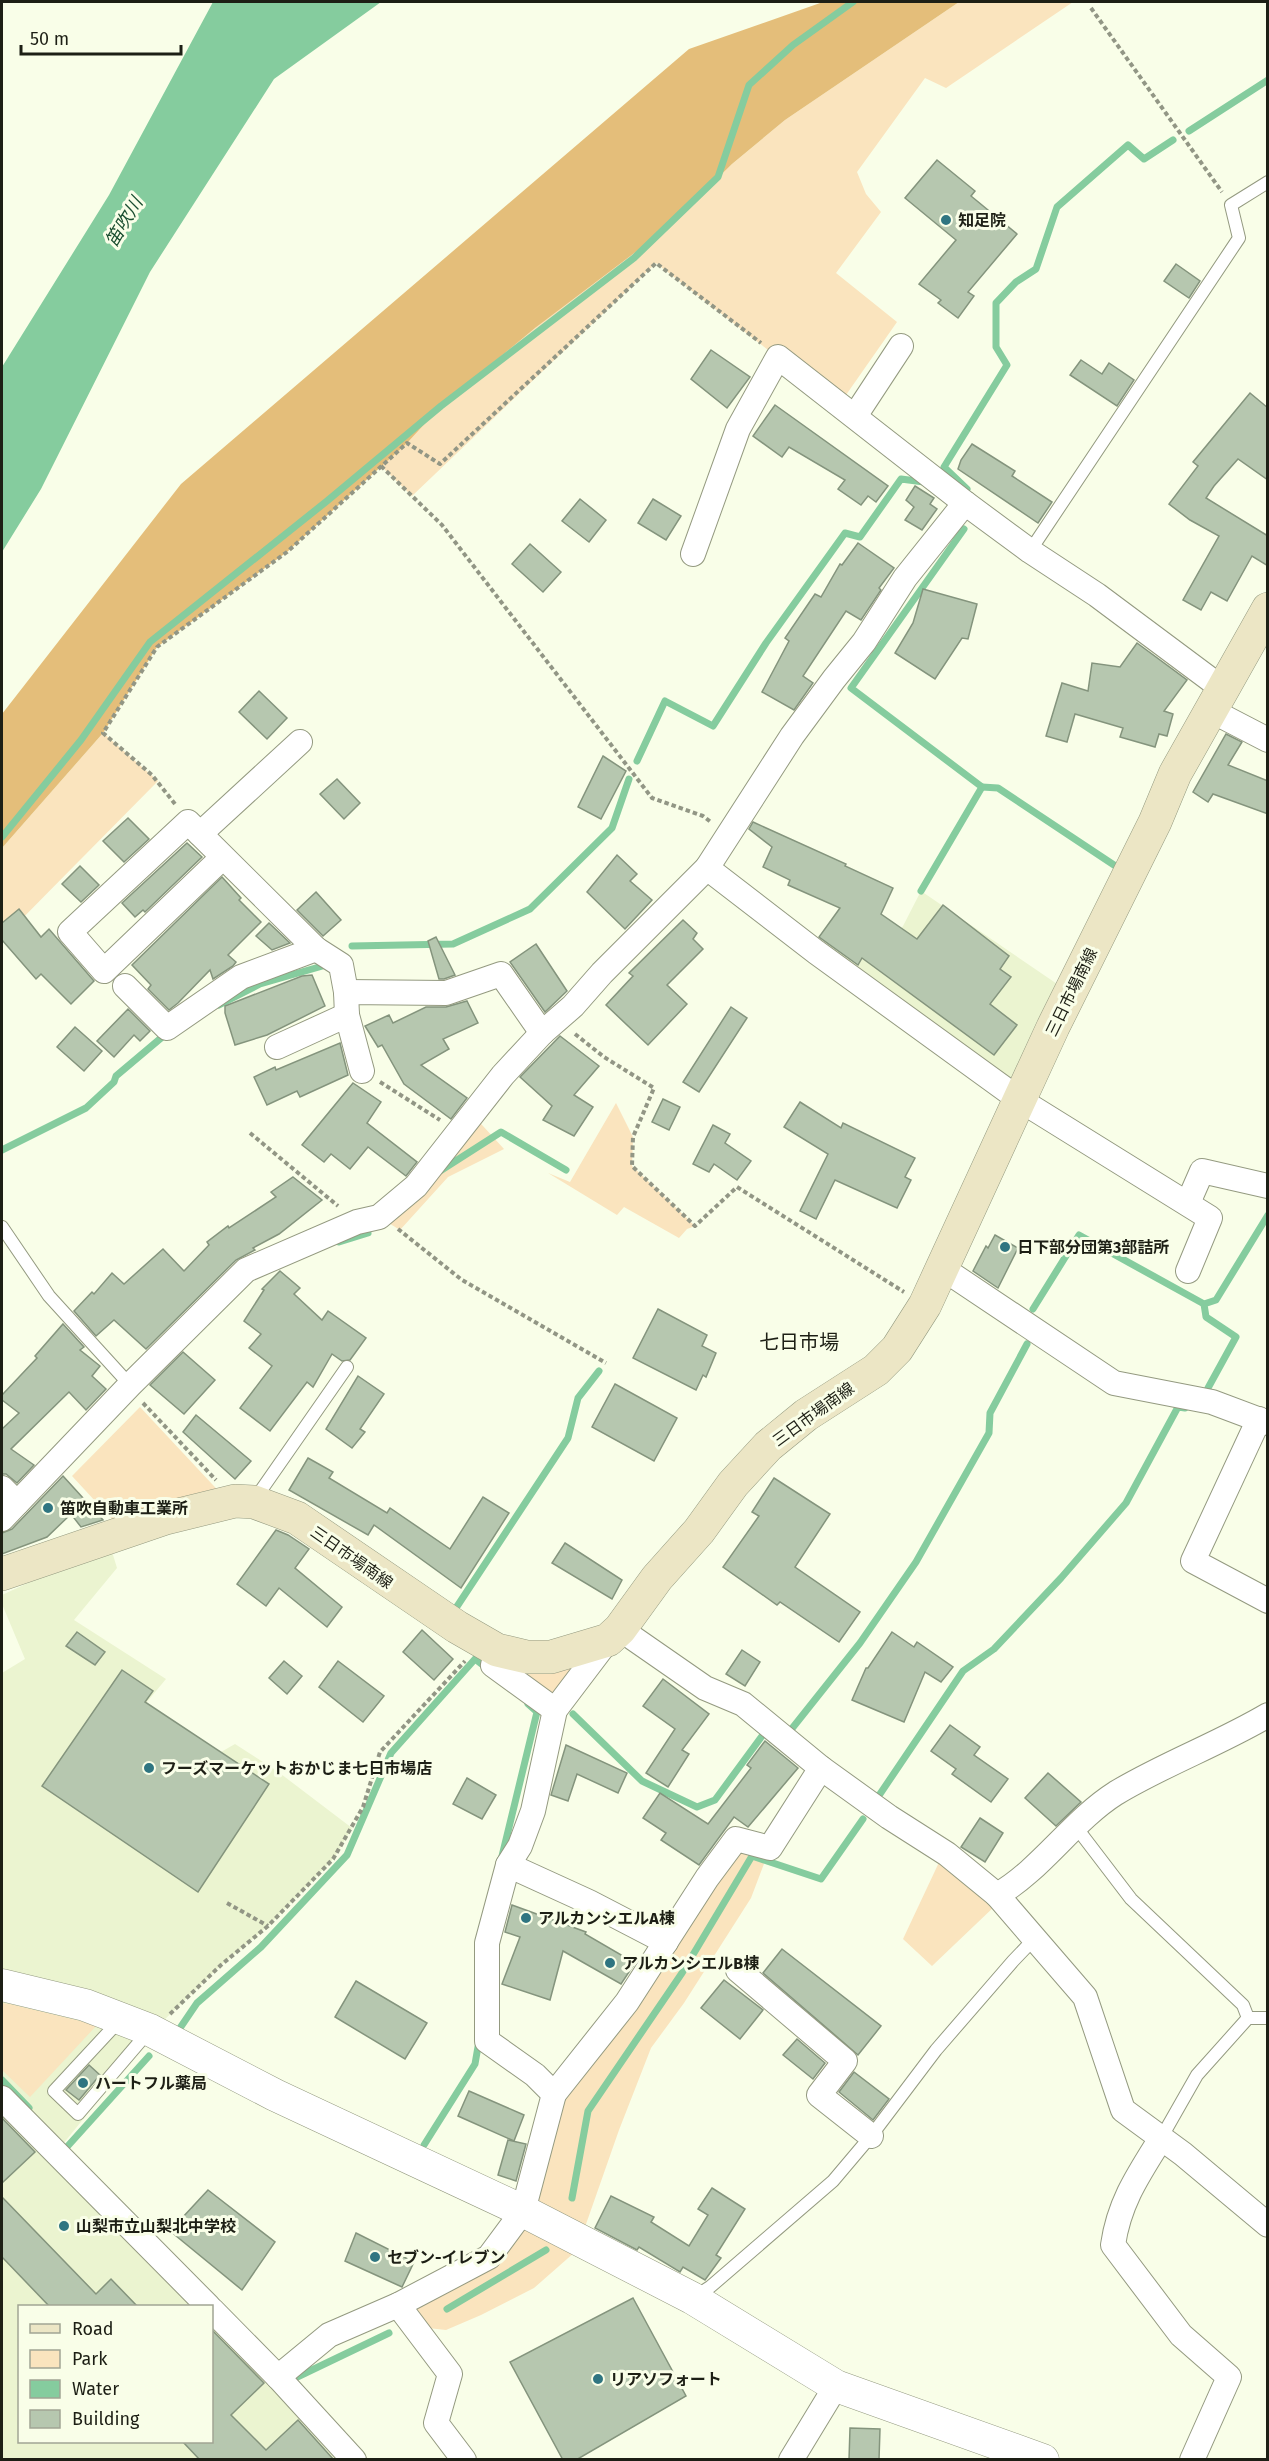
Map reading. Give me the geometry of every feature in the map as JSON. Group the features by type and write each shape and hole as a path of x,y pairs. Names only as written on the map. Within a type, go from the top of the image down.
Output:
{"main road":[{"name":"三日市場南線","path":"244,1502 297,1518 489,1646 527,1656 550,1657 614,1635 657,1578 699,1531 733,1484 768,1446 806,1415 876,1370 897,1349 925,1305 1113,904 1155,822 1175,774 1268,609"},
{"path":"2,1574 166,1518 244,1502"}],"street":[{"path":"855,416 901,346"},
{"path":"693,554 738,429 778,357 1030,551 1097,595 1218,700 1268,740"},
{"path":"7,1503 135,1392 246,1270 368,1220 416,1186 503,1075 707,868 730,836 792,736 864,642 906,579 965,502"},
{"path":"222,858 104,971 70,932 300,742"},
{"path":"194,828 316,949 341,965 362,1071"},
{"path":"707,868 816,952 1020,1100 1210,1218 1188,1271"},
{"path":"125,986 167,1028 241,977 316,949"},
{"path":"277,1047 347,1004 446,993 501,974 550,1026"},
{"path":"1188,1203 1202,1170 1268,1186"},
{"path":"942,1268 1114,1383 1212,1402 1263,1421 1193,1561 1268,1601"},
{"path":"554,2094 535,2075 487,2041 487,1943 508,1865 520,1846 533,1811 555,1710 614,1635 705,1688 743,1704 821,1768 889,1817 946,1854 997,1895 1085,1997 1123,2110 1183,2154 1268,2225"},
{"path":"489,1646 493,1665 555,1710"},
{"path":"997,1895 1015,1885 1076,1827 1115,1794 1268,1715"},
{"path":"278,2377 329,2335 398,2305 489,2257 523,2211 554,2094 627,2002 707,1878 736,1839 770,1848 821,1768"},
{"path":"508,1865 589,1902 666,1942"},
{"path":"738,1970 845,2061 819,2095 871,2136"},
{"path":"2,1985 76,2002 152,2031 275,2095 523,2211 692,2298 836,2386 1043,2460"},
{"path":"2,2098 207,2305"},
{"path":"1161,2140 1133,2182 1117,2219 1113,2245 1181,2335 1229,2378 1192,2460"},
{"path":"398,2305 450,2374 436,2423 464,2460"},
{"path":"213,2311 278,2377 354,2460"},
{"path":"791,2460 836,2386"}],"lane":[{"path":"1030,551 1239,238 1231,205 1268,182"},
{"path":"2,1227 49,1296 135,1392"},
{"path":"244,1502 347,1367"},
{"path":"1076,1827 1131,1899 1243,2005 1248,2018"},
{"path":"692,2298 710,2287 833,2181 871,2136 936,2050 1012,1961 1035,1938"},
{"path":"121,2018 54,2091 78,2114 152,2031"},
{"path":"1161,2140 1197,2075 1248,2018 1268,2018"}],"path":[{"path":"1090,8 1231,205"},
{"path":"194,828 152,775 102,733 157,647 287,552 407,443 440,464 656,263 778,357"},
{"path":"381,466 442,525 652,798 703,816 730,836"},
{"path":"550,1026 654,1088 633,1137 632,1166 695,1226 737,1187 925,1305"},
{"path":"362,1071 458,1132"},
{"path":"250,1133 368,1220 400,1230 462,1280 606,1363"},
{"path":"135,1392 244,1502"},
{"path":"152,2031 221,1965 268,1926 333,1859 363,1807 380,1752 489,1646"},
{"path":"227,1903 268,1926"}],"shaded area":[{"path":"823,2 959,2 785,120 732,164 658,235 535,328 441,406 407,443 287,552 157,647 103,733 2,848 2,714 181,484 689,49"},
{"path":"921,891 1063,988 1011,1093 816,952 838,929 881,956 903,926"},
{"path":"110,1545 117,1568 74,1620 166,1679 146,1703 221,1752 235,1744 277,1771 352,1828 334,1858 268,1926 221,1965 162,2022 63,2144 2,2080 2,1673 25,1659 2,1604 2,1595"},
{"name":"山梨市立山梨北中学校","path":"2,2096 203,2305 18,2305 18,2443 213,2443 213,2315 351,2459 2,2459"}],"green space":[{"path":"959,2 1073,2 946,88 925,78 857,172 866,194 881,212 836,273 897,322 839,405 656,263 412,496 381,466 441,406 785,120"},
{"path":"103,733 158,781 2,939 2,848"},
{"path":"616,1103 633,1137 632,1166 695,1226 687,1229 679,1238 624,1207 617,1215 548,1173 570,1182"},
{"path":"472,1114 504,1149 448,1177 400,1230 379,1217"},
{"path":"140,1407 226,1499 121,1529 72,1476"},
{"path":"503,1663 586,1663 546,1703"},
{"path":"736,1839 770,1848 751,1898 684,2003 651,2048 585,2227 527,2198 546,2128"},
{"path":"942,1856 997,1904 932,1966 903,1939"},
{"path":"2,2003 97,2025 30,2097 2,2070"},
{"path":"528,2227 575,2252 534,2288 446,2330 419,2327 398,2305 489,2257"}],"water":[{"name":"笛吹川","path":"213,2 381,2 274,79 150,272 41,489 2,552 2,367 109,195"}],"building":[{"name":"知足院","path":"937,160 975,191 971,196 1017,234 968,292 974,296 958,318 938,303 941,300 919,284 956,240 905,198"},
{"path":"1176,264 1200,281 1189,298 1164,281"},
{"path":"711,350 750,377 727,408 691,379"},
{"path":"1081,360 1102,374 1109,363 1134,380 1117,406 1070,375"},
{"path":"1250,393 1268,408 1268,480 1238,459 1206,498 1268,536 1268,566 1252,556 1227,601 1211,592 1201,610 1183,600 1219,536 1190,520 1169,504 1198,466 1193,462"},
{"path":"775,405 888,486 876,502 868,496 861,505 838,489 845,480 789,447 782,457 753,436"},
{"path":"972,444 1015,471 1012,476 1052,502 1038,523 958,469"},
{"path":"915,486 934,498 930,504 937,509 922,530 905,520 914,507 906,500"},
{"path":"580,499 606,520 589,542 562,521"},
{"path":"653,499 681,516 666,540 638,523"},
{"path":"858,543 894,568 879,588 881,590 861,620 846,611 803,676 813,683 794,710 762,692 789,641 785,638 815,594 821,597 840,564 842,565"},
{"path":"530,544 561,572 543,592 512,564"},
{"path":"923,589 977,604 968,639 962,638 935,679 895,653 913,623"},
{"path":"1137,643 1187,680 1164,711 1173,714 1167,736 1159,734 1155,747 1120,737 1123,728 1075,714 1067,742 1046,736 1062,683 1088,691 1092,663 1120,667"},
{"path":"259,691 287,718 267,739 239,712"},
{"path":"1226,734 1242,742 1228,765 1268,781 1268,814 1213,794 1208,802 1193,792"},
{"path":"603,756 626,771 601,819 578,807"},
{"path":"337,779 360,803 344,819 320,794"},
{"path":"128,818 149,839 124,862 103,841"},
{"path":"753,822 893,888 881,914 917,939 943,905 1009,956 1000,969 1011,977 990,1004 1017,1025 994,1055 862,958 858,965 819,937 840,908 788,885 790,880 763,867 772,847 749,829"},
{"path":"187,843 202,857 145,912 143,910 135,917 122,903"},
{"path":"617,855 637,874 630,881 652,900 625,929 587,892"},
{"path":"80,866 99,885 81,902 62,884"},
{"path":"222,877 241,898 239,900 261,922 228,955 236,962 233,966 213,979 210,970 169,1010 148,989 151,985 132,965"},
{"path":"316,892 341,920 323,936 297,910"},
{"path":"19,909 41,937 49,929 94,981 71,1004 41,974 36,979 2,940 2,923"},
{"path":"683,920 697,933 693,939 703,949 667,985 687,1004 648,1045 606,1005 633,976 629,973"},
{"path":"269,923 290,943 272,950 256,936"},
{"path":"436,937 455,975 444,979 439,979 428,941"},
{"path":"536,944 567,991 545,1012 510,962"},
{"path":"312,975 325,1006 267,1035 235,1045 225,1006 302,976"},
{"path":"467,1001 478,1023 443,1039 449,1049 421,1065 467,1098 451,1119 404,1084 382,1045 378,1047 365,1026 389,1015 393,1023 426,1007 446,1007"},
{"path":"731,1007 747,1018 699,1092 683,1082"},
{"path":"128,1009 150,1031 140,1041 134,1035 114,1057 97,1041"},
{"path":"75,1027 102,1051 84,1071 57,1047"},
{"path":"560,1036 599,1066 574,1095 593,1107 574,1136 543,1120 552,1106 520,1077"},
{"path":"340,1043 348,1075 300,1097 297,1091 267,1105 254,1077"},
{"path":"353,1083 381,1102 367,1123 417,1162 406,1176 368,1147 350,1169 331,1154 324,1162 302,1145"},
{"path":"663,1099 680,1107 669,1130 652,1122"},
{"path":"800,1102 841,1128 843,1123 915,1158 905,1177 911,1180 897,1208 835,1180 816,1219 800,1211 828,1154 784,1127"},
{"path":"713,1125 730,1134 725,1143 751,1161 737,1180 714,1164 709,1172 693,1164"},
{"path":"293,1177 322,1200 279,1234 236,1260 146,1349 114,1320 96,1336 74,1311 92,1292 94,1294 112,1273 124,1284 163,1249 184,1271 209,1245 207,1242 228,1226 229,1228 276,1197 271,1192"},
{"path":"995,1235 1018,1248 998,1288 973,1271 986,1246 988,1248"},
{"path":"280,1271 300,1288 294,1294 322,1320 328,1311 366,1338 350,1360 342,1361 332,1354 313,1387 307,1382 270,1431 240,1408 272,1366 249,1348 261,1334 244,1321 264,1290 262,1289"},
{"path":"658,1309 707,1335 702,1346 716,1353 706,1377 703,1375 696,1390 633,1358"},
{"path":"63,1324 84,1347 80,1350 100,1366 92,1376 106,1389 86,1410 69,1392 11,1449 34,1465 17,1483 6,1474 2,1474 2,1429 19,1413 2,1400 2,1395 37,1358 35,1356"},
{"path":"183,1352 215,1380 184,1414 150,1385"},
{"path":"358,1376 384,1394 360,1429 365,1432 352,1448 326,1429"},
{"path":"615,1384 677,1418 654,1461 592,1427"},
{"path":"196,1415 251,1461 235,1479 183,1432"},
{"path":"308,1458 333,1472 329,1478 387,1513 390,1508 450,1549 483,1497 509,1513 461,1588 374,1525 368,1535 289,1490"},
{"path":"63,1476 103,1520 81,1527 71,1514 47,1537 2,1554 2,1533 12,1529"},
{"path":"774,1478 830,1514 795,1567 860,1612 839,1642 780,1602 777,1605 723,1567 759,1516 752,1512"},
{"path":"276,1530 309,1549 295,1568 342,1607 327,1627 279,1588 266,1606 237,1584"},
{"path":"565,1543 622,1580 612,1599 552,1563"},
{"path":"422,1630 453,1659 434,1680 403,1652"},
{"path":"77,1632 105,1652 95,1665 66,1646"},
{"path":"892,1632 914,1647 917,1642 953,1667 941,1682 925,1672 904,1722 852,1700 866,1668"},
{"path":"742,1650 760,1662 745,1686 726,1674"},
{"path":"284,1661 302,1676 287,1694 269,1678"},
{"path":"338,1661 384,1696 363,1722 319,1687"},
{"name":"フーズマーケットおかじま七日市場店","path":"122,1670 153,1691 145,1702 269,1784 198,1892 42,1786"},
{"path":"663,1679 709,1714 682,1750 689,1754 668,1787 646,1773 675,1729 643,1706"},
{"path":"950,1725 980,1747 974,1755 1008,1779 991,1802 952,1774 956,1769 931,1751"},
{"path":"765,1741 798,1768 748,1827 734,1817 699,1865 661,1840 666,1833 643,1818 660,1793 708,1824 751,1768 747,1765"},
{"path":"566,1745 627,1773 618,1793 577,1774 568,1801 551,1795"},
{"path":"1048,1773 1081,1802 1056,1826 1025,1798"},
{"path":"467,1778 496,1795 482,1819 453,1804"},
{"path":"980,1818 1003,1833 985,1862 961,1847"},
{"path":"512,1905 586,1932 585,1934 635,1963 621,1984 563,1951 550,2000 502,1984 520,1937 505,1932"},
{"path":"782,1949 881,2026 858,2055 763,1973"},
{"path":"724,1980 763,2010 740,2039 701,2008"},
{"path":"356,1981 427,2023 405,2059 335,2017"},
{"path":"797,2039 825,2063 813,2079 783,2055"},
{"name":"ハートフル薬局","path":"89,2065 100,2075 79,2100 66,2090"},
{"path":"854,2072 889,2099 873,2120 839,2092"},
{"path":"469,2091 524,2115 514,2141 458,2116"},
{"path":"2,2118 35,2152 2,2183"},
{"path":"508,2140 526,2144 516,2181 498,2175"},
{"path":"712,2188 745,2209 716,2255 721,2258 705,2280 683,2267 680,2272 639,2247 637,2250 595,2228 611,2196 654,2217 651,2222 689,2246 708,2215 698,2209"},
{"path":"208,2190 275,2242 242,2290 170,2231"},
{"path":"2,2197 96,2294 111,2279 136,2305 48,2305 2,2257"},
{"name":"セブン-イレブン","path":"356,2233 414,2262 402,2287 345,2261"},
{"name":"リアソフォート","path":"633,2298 686,2396 576,2460 563,2460 510,2362"},
{"path":"213,2331 264,2383 231,2415 266,2450 298,2420 334,2460 200,2460 184,2443 213,2443"},
{"path":"850,2428 880,2429 879,2460 849,2460"}],"waterway":[{"path":"2,837 81,740 150,642 327,501 441,406 634,258 718,177 749,85 793,45 853,2"},
{"path":"1189,131 1268,80"},
{"path":"967,489 944,467 1007,365 996,347 996,303 1016,282 1036,269 1057,207 1128,145 1144,159 1173,140"},
{"path":"637,761 665,701 713,726 766,643 845,533 860,537 901,479 924,482"},
{"path":"921,891 982,787 851,688 964,529"},
{"path":"352,946 453,944 530,909 612,828 629,779"},
{"path":"982,787 998,788 1123,871"},
{"path":"219,1005 260,984 326,965"},
{"path":"2,1150 86,1108 114,1082 116,1076 167,1033"},
{"path":"440,1171 501,1132 566,1170"},
{"path":"1208,1388 1236,1337 1206,1317 1204,1304 1216,1300 1268,1215"},
{"path":"339,1242 368,1233"},
{"path":"1033,1309 1079,1235 1204,1304"},
{"path":"790,1731 860,1643 916,1562 989,1433 990,1413 1027,1344"},
{"path":"454,1611 568,1438 578,1398 599,1371"},
{"path":"880,1794 963,1671 994,1649 1061,1578 1126,1503 1178,1407 1185,1408"},
{"path":"178,2031 197,2003 261,1947 347,1855 391,1753 475,1659 488,1669"},
{"path":"502,1856 537,1712 528,1704"},
{"path":"573,1714 642,1781 697,1807 715,1800 762,1736"},
{"path":"572,2198 588,2111 682,1973 752,1856 821,1879 863,1819"},
{"path":"424,2145 475,2064 479,2041"},
{"path":"66,2148 149,2056"},
{"path":"2,2080 29,2108"},
{"path":"447,2309 546,2250"},
{"path":"294,2383 291,2380 389,2333"}],"place":[{"name":"知足院","path":"946,220"},
{"name":"日下部分団第3部詰所","path":"1005,1247"},
{"name":"笛吹自動車工業所","path":"48,1508"},
{"name":"フーズマーケットおかじま七日市場店","path":"149,1768"},
{"name":"アルカンシエルA棟","path":"526,1918"},
{"name":"アルカンシエルB棟","path":"610,1963"},
{"name":"ハートフル薬局","path":"83,2083"},
{"name":"山梨市立山梨北中学校","path":"64,2226"},
{"name":"セブン-イレブン","path":"375,2257"},
{"name":"リアソフォート","path":"598,2379"}],"district":[{"name":"七日市場","path":"799,1342"}]}
